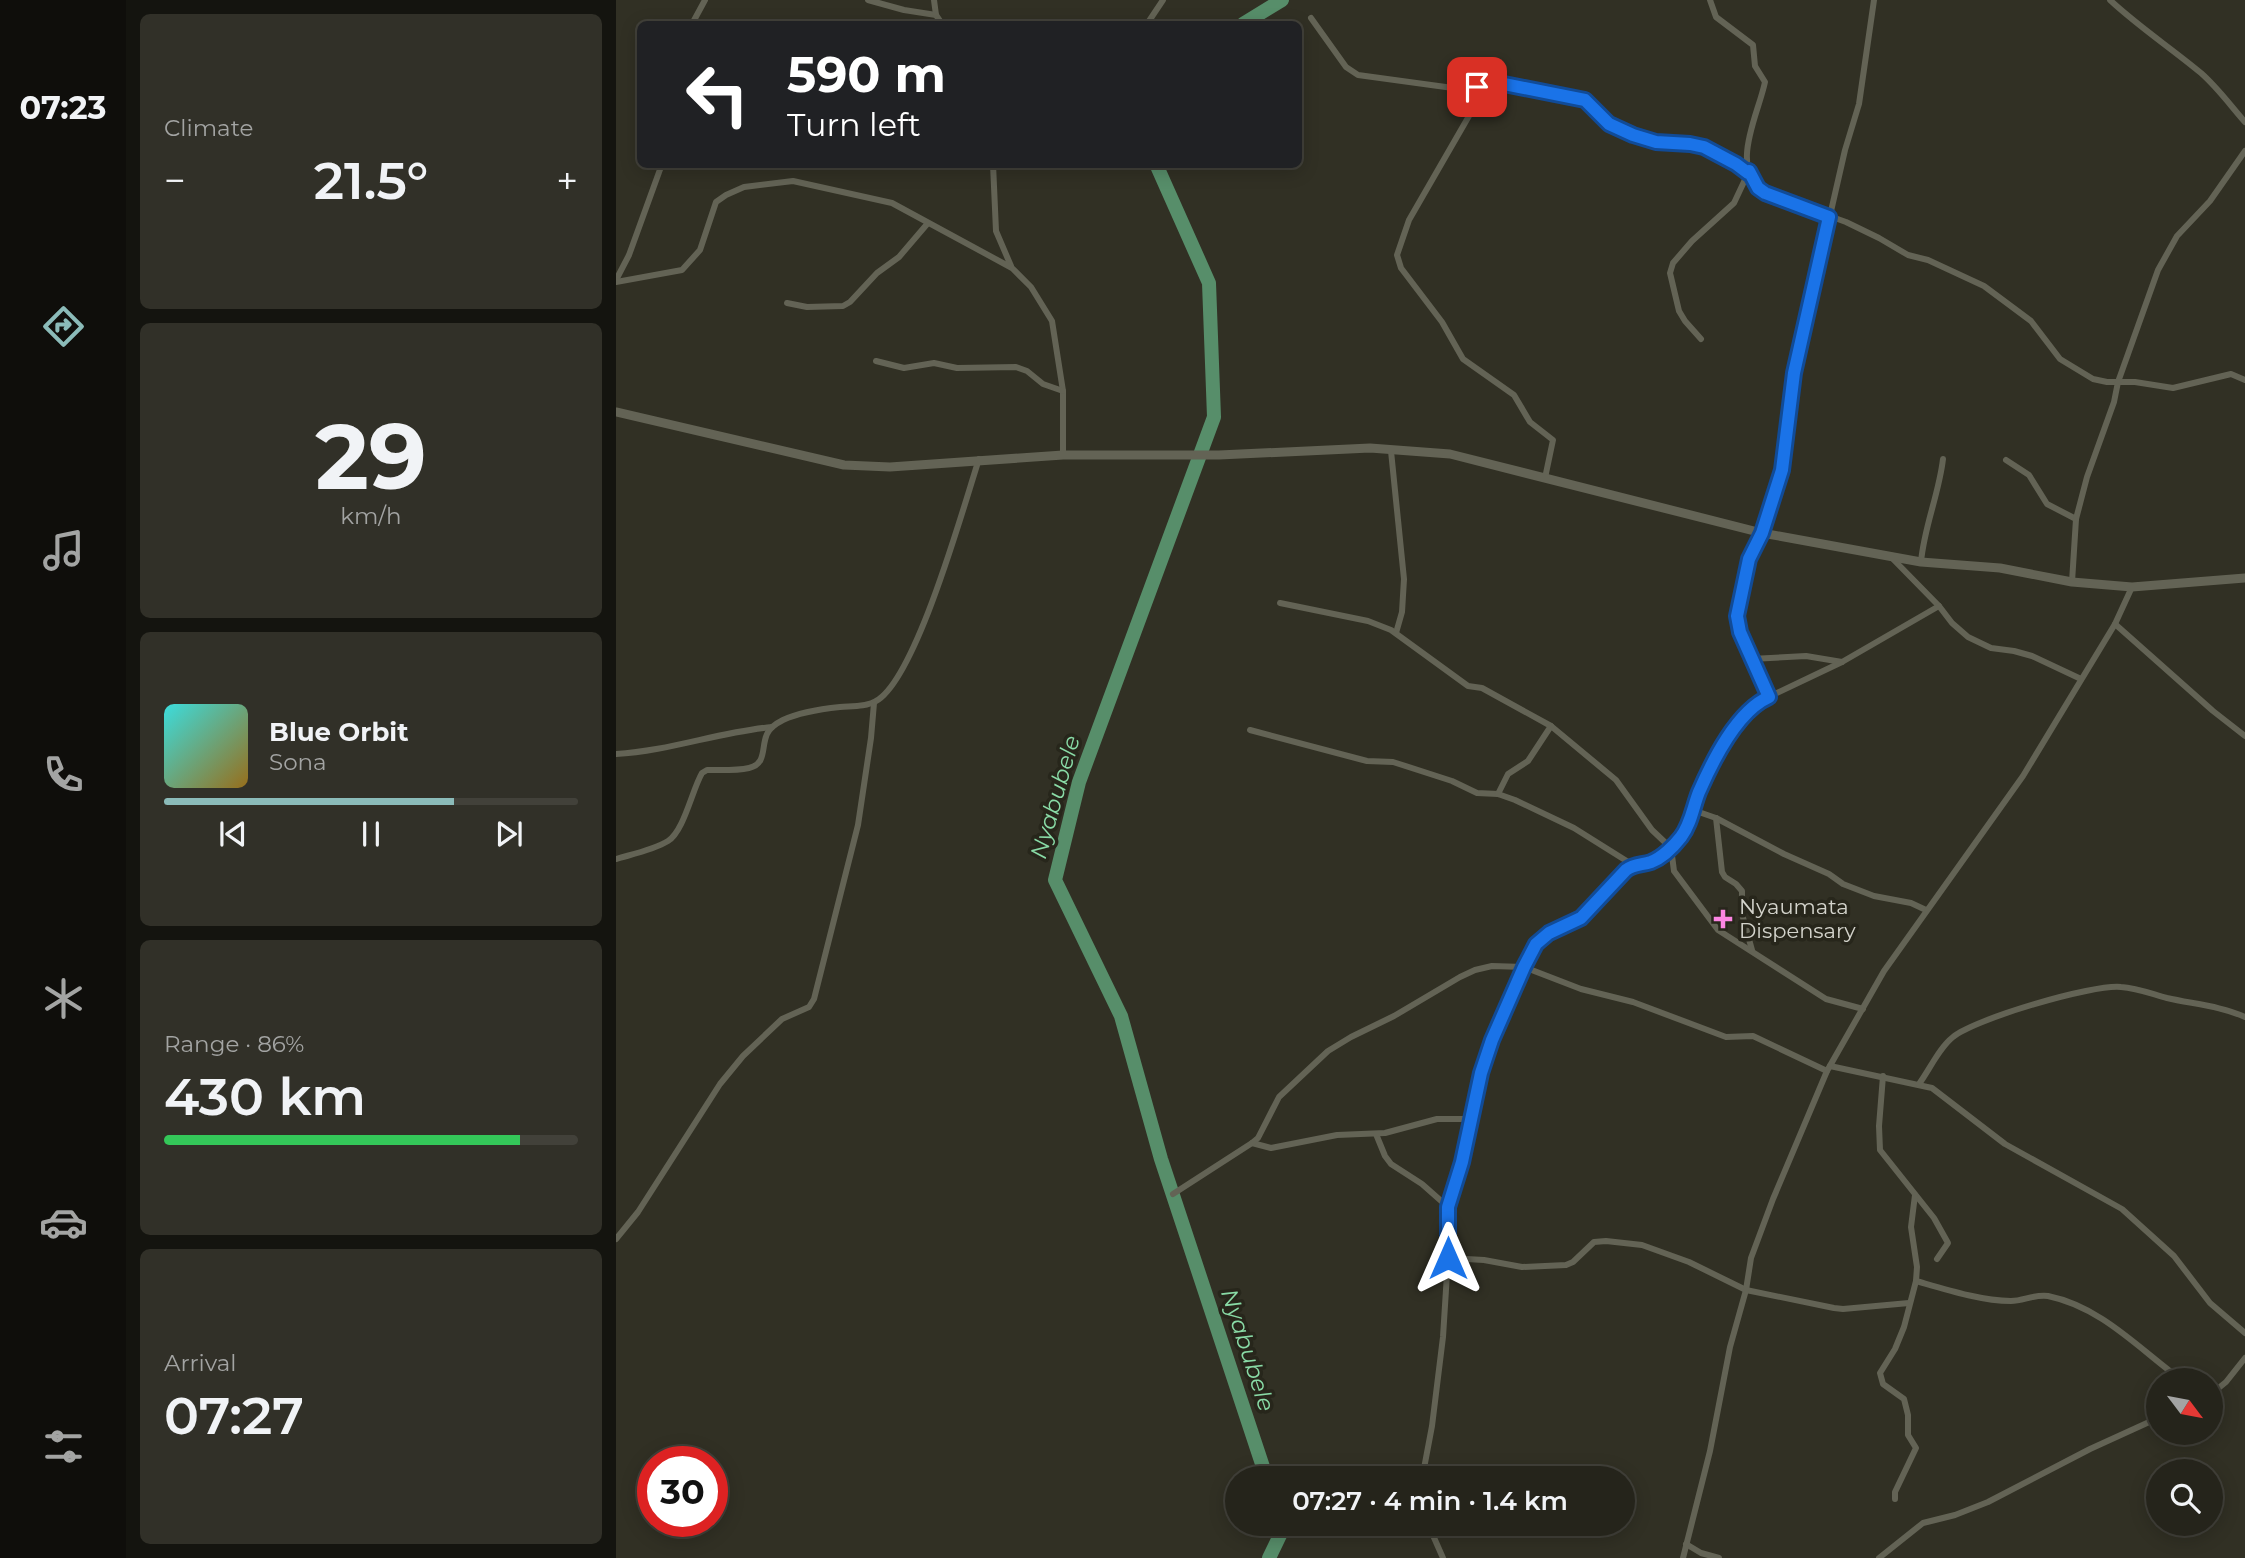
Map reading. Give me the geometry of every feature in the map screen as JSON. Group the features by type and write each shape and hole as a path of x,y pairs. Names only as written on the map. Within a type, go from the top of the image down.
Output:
{"street":[{"path":"693,21 705,0"},
{"path":"868,0 936,15"},
{"path":"934,0 936,15 940,21"},
{"path":"1149,21 1164,0"},
{"path":"1702,339 1679,311 1670,273 1676,257 1734,203 1748,172 1746,150 1765,82 1754,63 1753,45 1716,17 1710,0"},
{"path":"1769,697 1740,632 1737,616 1749,559 1762,533 1782,470 1794,373 1829,217 1861,92 1874,0"},
{"path":"2110,0 2148,34 2200,73 2222,93 2245,122"},
{"path":"1311,18 1346,67 1357,75 1452,88 1471,88 1494,82 1585,100 1609,124 1633,135 1656,142 1704,147 1748,172 1758,188 1765,193 1879,238 1908,255 1928,260 1984,286 2031,321 2045,341 2069,366 2100,381 2136,382 2173,388 2231,374 2245,380"},
{"path":"1488,83 1409,220 1397,255 1401,268 1442,322 1456,351 1463,359 1514,395 1530,422 1553,440 1545,478"},
{"path":"2072,582 2076,519 2087,478 2162,261 2178,236 2210,201 2245,151"},
{"path":"616,281 629,255 661,168"},
{"path":"993,168 996,231 1012,268"},
{"path":"616,281 682,270 700,250 716,202 744,187 804,182 892,203 1012,268 1031,287 1052,321 1063,391 1063,455"},
{"path":"787,303 807,307 843,306 877,273 899,257 928,223"},
{"path":"876,360 904,368 934,363 957,368 1016,367 1027,371 1043,384 1063,391"},
{"path":"616,412 844,465 890,467 1063,455 1219,455 1370,448 1450,454 1762,533 1921,562 2000,568 2072,582 2132,587 2245,578"},
{"path":"1391,451 1404,579 1402,612 1396,633"},
{"path":"1921,562 1943,459"},
{"path":"616,859 670,840 702,773 706,770 751,768 762,759 767,733 785,719 808,711 874,703 887,693 898,678 936,592 979,460"},
{"path":"2006,460 2029,475 2047,504 2076,519"},
{"path":"1891,557 1968,637 1983,645 2032,656 2081,679"},
{"path":"1683,1558 1710,1451 1751,1258 1829,1069 1884,971 2023,776 2115,624 2132,587"},
{"path":"1280,603 1368,621 1396,633 1468,686 1482,688 1551,726 1616,780 1652,830 1671,848 1674,870 1718,930 1826,999 1863,1009"},
{"path":"1424,1466 1443,1337 1448,1207 1460,1170 1481,1073 1492,1040 1536,944 1549,933 1581,918 1633,865 1655,860 1671,848 1681,837 1699,792 1738,721 1758,702 1842,662 1939,606"},
{"path":"2115,624 2245,736"},
{"path":"1751,659 1806,656 1842,662"},
{"path":"616,1239 638,1212 720,1084 765,1033 782,1019 809,1007 814,999 858,825 874,703"},
{"path":"1498,794 1508,774 1528,761 1551,726"},
{"path":"616,754 637,753 738,731 772,727"},
{"path":"1250,730 1367,761 1393,762 1452,781 1477,793 1498,794 1563,822 1633,865"},
{"path":"1693,810 1716,818 1829,874 1843,884 1874,896 1911,903 1926,910"},
{"path":"1716,818 1722,872 1742,891 1742,914 1752,950"},
{"path":"1173,1194 1258,1138 1279,1097 1328,1051 1475,970 1492,966 1524,967 1581,989 1633,1002 1726,1038 1754,1036 1829,1069 1883,1076 1919,1084 1938,1092 2006,1144 2127,1213 2174,1256 2210,1303 2245,1334"},
{"path":"1919,1084 1952,1038 1974,1024 2024,1008 2113,986 2221,1009 2245,1017"},
{"path":"1883,1076 1880,1150 1945,1236 1948,1243 1937,1259"},
{"path":"1252,1143 1271,1148 1337,1135 1376,1134 1437,1119 1470,1118"},
{"path":"1376,1134 1391,1164 1422,1184 1448,1207"},
{"path":"1895,1499 1895,1492 1916,1448 1908,1435 1908,1415 1904,1399 1883,1384 1880,1373 1895,1349 1904,1327 1916,1281 1917,1268 1911,1227 1915,1195"},
{"path":"1448,1258 1528,1267 1566,1265 1575,1261 1594,1242 1633,1243 1689,1262 1746,1290 1843,1309 1909,1303"},
{"path":"1916,1281 1993,1300 2014,1301 2044,1296 2063,1300 2106,1320 2167,1368"},
{"path":"2223,1381 2245,1358"},
{"path":"1879,1558 1923,1523 1988,1503 2090,1449 2146,1423"},
{"path":"1433,1536 1443,1558"},
{"path":"1686,1544 1701,1553 1719,1558"}],"waterway":[{"name":"Nyabubele","path":"1248,21 1282,0"},
{"name":"Nyabubele","path":"1158,168 1209,283 1214,417 1079,782 1055,880 1121,1016 1161,1159 1263,1466"},
{"name":"Nyabubele","path":"1269,1558 1280,1536"}],"place":[{"name":"Nyaumata Dispensary","path":"1723,919"}],"route":[{"path":"1448,1258 1448,1207 1462,1162 1481,1073 1492,1040 1536,944 1549,933 1581,918 1633,865 1655,860 1671,848 1688,825 1699,792 1738,721 1758,702 1769,697 1740,632 1737,616 1749,559 1762,533 1782,470 1794,373 1829,217 1765,193 1758,188 1749,171 1748,173 1704,147 1651,141 1609,124 1585,100 1494,82 1477,87"}]}
